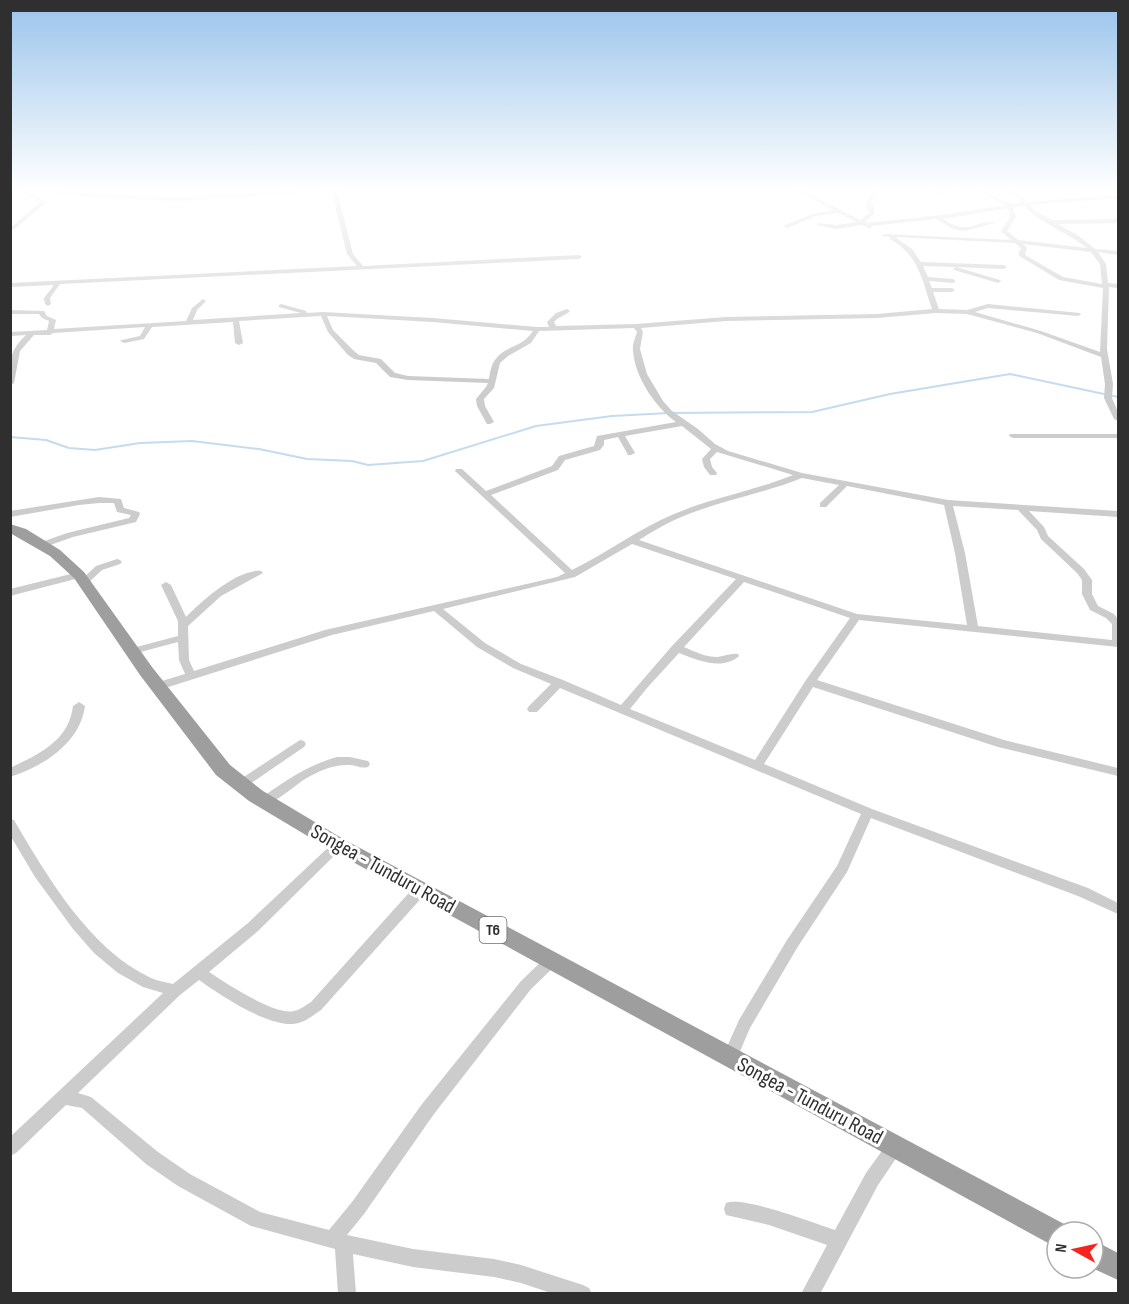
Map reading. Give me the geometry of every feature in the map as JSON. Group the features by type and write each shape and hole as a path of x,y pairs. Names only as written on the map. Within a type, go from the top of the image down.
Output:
{"highway":[{"name":"Songea - Tunduru Road","path":"10,528 55,553 81,578 223,770 240,785 338,845 1045,1227"},
{"path":"1105,1260 1119,1268"}],"street":[{"path":"349,250 361,267"},
{"path":"908,250 914,255 926,279 936,311"},
{"path":"1024,250 1021,254 1023,256 1058,277 1119,286"},
{"path":"1093,250 1103,264 1104,356 1108,395 1119,419"},
{"path":"1098,250 1119,253"},
{"path":"10,285 579,257"},
{"path":"919,264 1004,267"},
{"path":"938,264 998,281"},
{"path":"926,279 953,281"},
{"path":"48,304 47,298 59,282"},
{"path":"929,290 952,290"},
{"path":"189,323 194,309 203,301"},
{"path":"281,306 320,315 330,331 351,353 357,357 378,361 393,375 408,378 491,381"},
{"path":"967,312 988,306 1078,314"},
{"path":"290,317 296,311"},
{"path":"553,328 550,322 558,314 567,311"},
{"path":"10,334 320,315 422,319 537,329 636,326 726,319 886,316 936,311 967,312 1039,332 1104,356"},
{"path":"10,312 42,312 44,317 53,320 50,333"},
{"path":"236,321 239,343"},
{"path":"124,341 142,338 150,325"},
{"path":"636,326 640,332 636,350 644,374 660,402 716,449 801,475 948,503 1119,514"},
{"path":"490,422 481,406 480,399 490,388 497,362 528,342 537,329"},
{"path":"10,383 16,366 16,350 31,334"},
{"path":"484,495 555,468 561,459 597,448 600,445 600,438 683,423"},
{"path":"620,434 631,453"},
{"path":"1013,436 1074,434 1119,436"},
{"path":"713,472 708,467 706,459 716,449"},
{"path":"459,471 572,575"},
{"path":"159,686 329,632 572,575 674,517 715,501 801,475"},
{"path":"823,505 845,484"},
{"path":"10,514 99,500 118,501 120,510 136,514 133,520 70,535 42,545"},
{"path":"948,503 960,553 973,629"},
{"path":"630,540 856,617 1118,644 1117,623 1110,616 1095,608 1087,594 1087,580 1044,537 1041,529 1021,508"},
{"path":"10,593 81,578 99,568 117,562"},
{"path":"184,626 215,594 238,580 258,573"},
{"path":"624,709 676,648 742,578"},
{"path":"166,585 179,609 184,626 184,660 191,676"},
{"path":"435,607 490,651 517,666 867,812 1083,892 1119,909"},
{"path":"757,766 810,682 856,617"},
{"path":"133,651 183,638"},
{"path":"676,648 710,661 726,660 734,656"},
{"path":"533,709 559,682"},
{"path":"810,682 1002,744 1119,772"},
{"path":"10,773 42,757 65,739 80,717 79,706"},
{"path":"240,785 300,744"},
{"path":"265,801 326,763 345,759 364,764"},
{"path":"730,1058 744,1025 792,944 842,868 867,812"},
{"path":"10,823 54,894 97,946 143,982 175,991"},
{"path":"13,1143 175,991 253,927 338,845"},
{"path":"198,972 228,992 270,1012 289,1018 298,1017 316,1006 420,890"},
{"path":"347,1293 338,1240 428,1109 526,985 551,961"},
{"path":"63,1096 86,1102 152,1158 215,1198 257,1220 413,1258 494,1268 583,1293"},
{"path":"810,1293 872,1179 895,1146"},
{"path":"732,1209 769,1217 839,1240"}],"waterway":[{"path":"10,437 46,440 69,448 95,450 140,443 192,441 259,449 307,459 352,461 368,465 423,461 536,426 612,416 669,413 812,412 890,394 1010,374 1118,397"}]}
